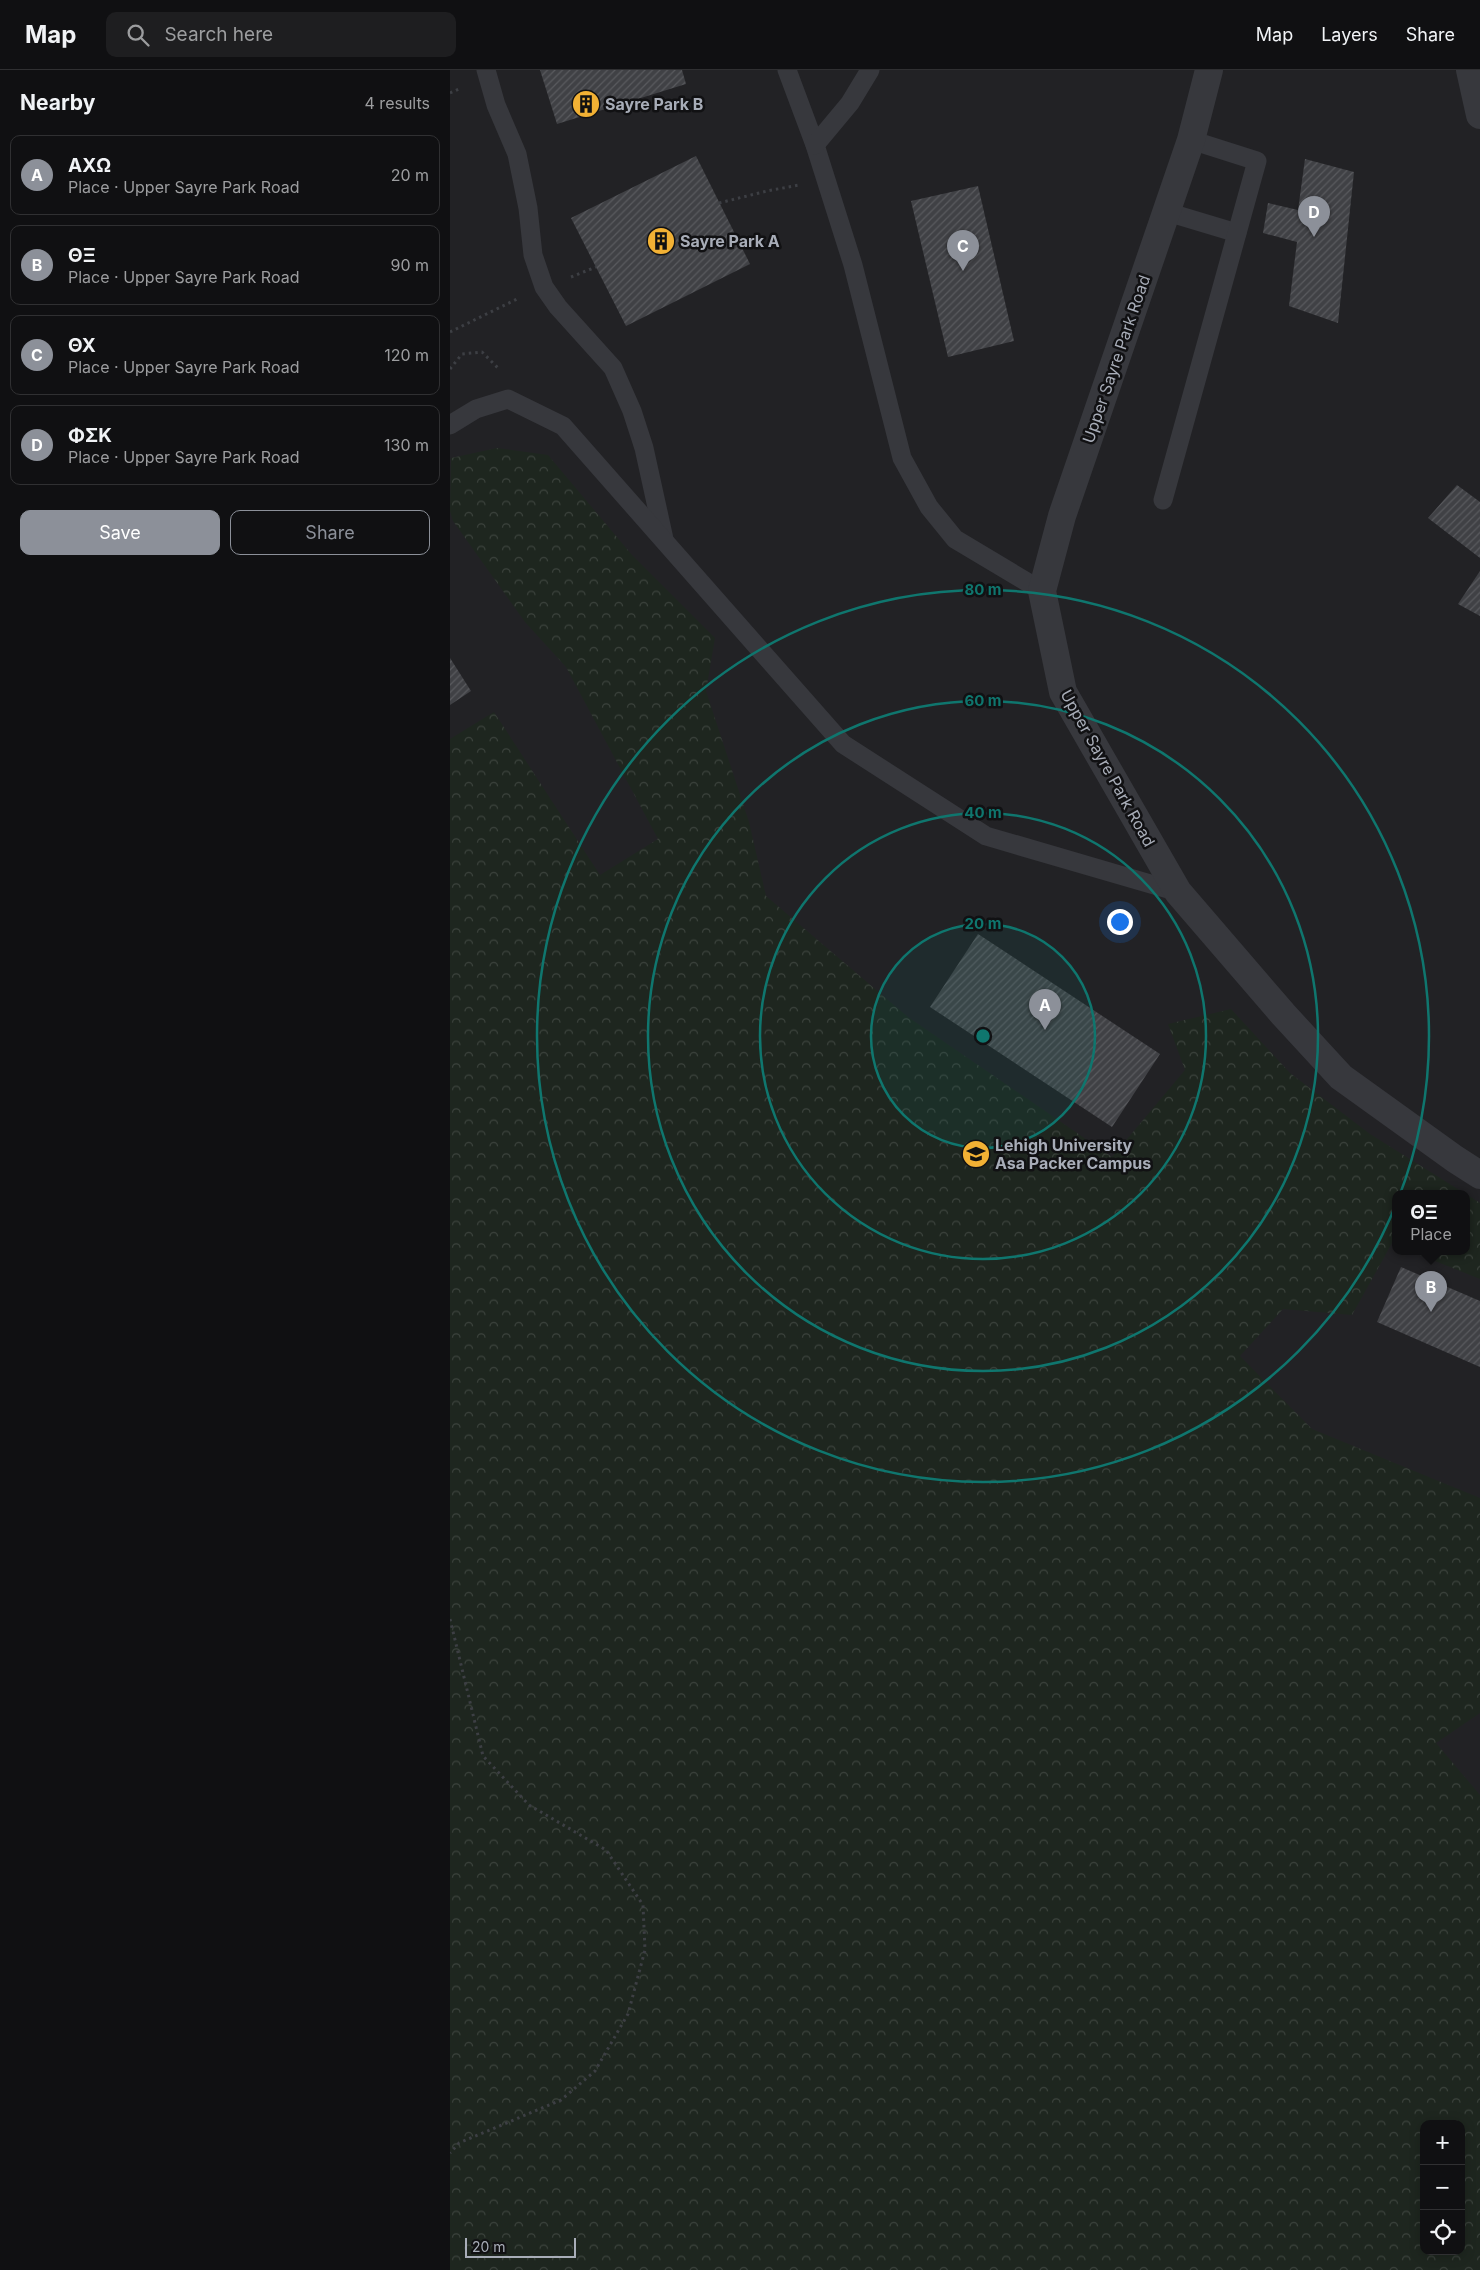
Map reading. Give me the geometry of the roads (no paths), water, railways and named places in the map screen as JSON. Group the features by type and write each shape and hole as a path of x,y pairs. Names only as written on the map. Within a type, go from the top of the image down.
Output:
{"street":[{"name":"Upper Sayre Park Road","path":"1208,70 1192,140 1062,516 1042,590 1063,692 1178,892 1282,1014 1341,1077 1480,1175"},
{"path":"1470,70 1480,115"}],"lane":[{"path":"486,70 496,105 517,154 528,208 533,255 544,287 563,314 613,368 632,411 644,448 664,541"},
{"path":"788,70 815,144 853,265 902,458 929,507 954,539 1042,590"},
{"path":"815,144 850,102 870,70"},
{"path":"1163,500 1257,162 1192,140"},
{"path":"1167,212 1237,234"},
{"path":"450,425 476,409 508,399 563,426 843,744 986,836 1178,892"}],"place":[{"name":"Sayre Park B","path":"586,104"},
{"name":"ΦΣK","path":"1314,237"},
{"name":"Sayre Park A","path":"661,241"},
{"name":"ΘΧ","path":"963,271"},
{"name":"ΑΧΩ","path":"1045,1030"},
{"name":"Lehigh University Asa Packer Campus","path":"976,1154"},
{"name":"ΘΞ","path":"1431,1312"}]}
